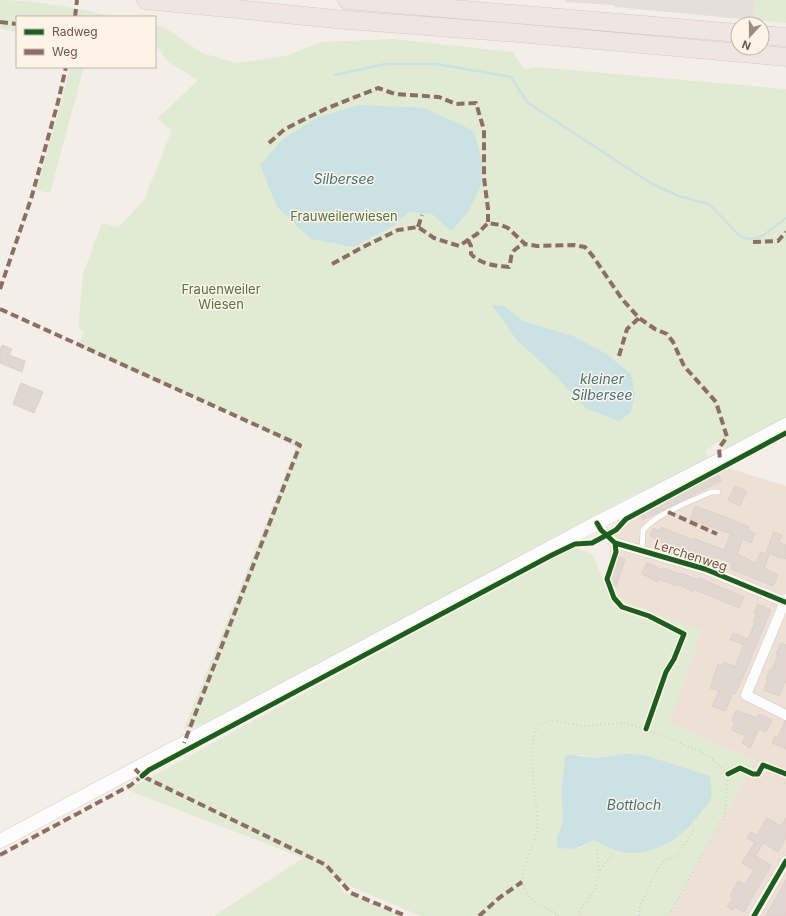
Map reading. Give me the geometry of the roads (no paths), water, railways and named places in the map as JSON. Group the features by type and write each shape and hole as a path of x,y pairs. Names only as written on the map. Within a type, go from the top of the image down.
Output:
{"highway":[{"path":"146,0 335,19 526,33 786,56"},
{"path":"347,0 730,31"},
{"path":"770,36 786,37"}],"main road":[{"path":"0,841 597,523 786,425"}],"street":[{"name":"Lerchenweg","path":"597,523 601,530 615,543 705,569 785,600"},
{"path":"785,600 746,695 786,715"},
{"path":"754,916 786,861"}],"lane":[{"path":"642,551 643,530 649,523 660,516 711,492 718,492"}],"water":[{"name":"Silbersee","path":"359,105 424,108 474,131 482,161 481,185 468,212 451,231 432,214 408,212 395,225 353,247 311,239 277,207 260,165 282,140 316,118"},
{"name":"kleiner Silbersee","path":"492,305 504,306 523,321 573,336 605,353 631,374 635,394 631,412 619,421 587,409 556,376 516,339"},
{"name":"Bottloch","path":"625,754 644,755 710,776 712,792 710,801 689,827 681,834 664,845 654,849 644,852 628,853 618,851 593,840 572,849 557,847 557,838 563,821 561,791 565,757 572,755 595,758"}],"waterway":[{"path":"335,75 385,64 436,64 511,77 528,103 649,182 678,196 709,204 740,236 748,239 761,237 786,218"}],"park label":[{"name":"Frauweilerwiesen","path":"344,216"},
{"name":"Frauenweiler Wiesen","path":"221,296"}]}
